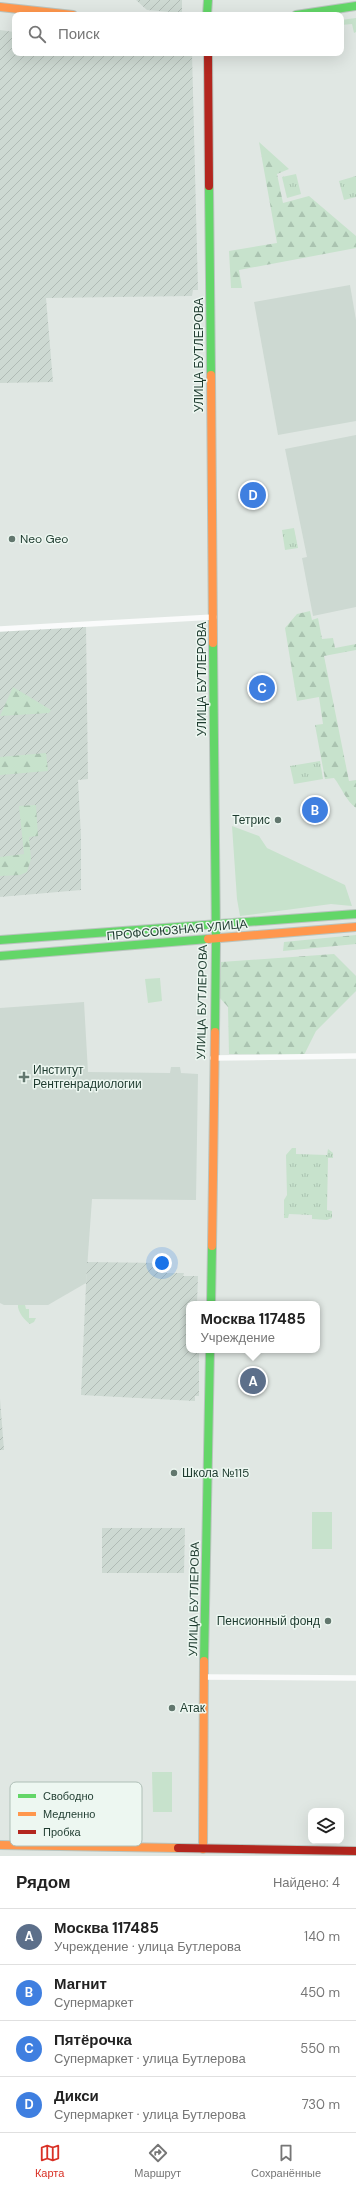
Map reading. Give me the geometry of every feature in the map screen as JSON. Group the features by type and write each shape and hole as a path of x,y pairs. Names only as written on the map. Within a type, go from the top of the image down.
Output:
{"street":[{"path":"207,12 208,0"},
{"path":"316,12 356,6"},
{"path":"0,7 46,12"},
{"name":"УЛИЦА БУТЛЕРОВА","path":"208,56 216,938 213,1058 211,1301"},
{"path":"0,629 214,617"},
{"name":"ПРОФСОЮЗНАЯ УЛИЦА","path":"0,940 356,914"},
{"name":"ПРОФСОЮЗНАЯ УЛИЦА","path":"0,956 356,927"},
{"path":"213,1058 356,1056"},
{"name":"УЛИЦА БУТЛЕРОВА","path":"203,1849 210,1353"},
{"path":"205,1678 356,1678"},
{"path":"0,1845 10,1845"},
{"path":"51,1846 356,1851"}],"shaded area":[{"path":"136,0 182,0 182,12 147,10"},
{"path":"0,30 12,32 12,56 192,56 198,290 193,290 192,296 46,298 53,382 0,383"},
{"path":"350,285 356,320 356,421 278,435 254,302"},
{"path":"356,435 356,607 313,616 302,558 307,557 285,449"},
{"path":"86,625 88,779 78,780 81,836 81,890 0,897 0,630"},
{"path":"84,1002 88,1072 170,1073 171,1067 180,1067 181,1073 198,1074 196,1200 92,1199 86,1283 48,1305 4,1305 0,1303 0,1008"},
{"path":"87,1262 160,1263 160,1273 184,1273 183,1276 198,1276 197,1301 186,1301 186,1353 199,1353 199,1396 195,1396 195,1401 81,1395"},
{"path":"0,1399 4,1450 0,1450"},
{"path":"102,1528 185,1528 184,1573 102,1573"}],"green space":[{"path":"356,18 356,32 354,33 352,24 344,25 344,20"},
{"path":"259,142 289,169 277,174 283,203 309,196 356,236 356,248 239,270 242,288 231,288 229,251 277,243"},
{"path":"296,174 301,194 287,198 282,177"},
{"path":"356,176 356,197 344,200 339,181"},
{"path":"294,528 298,548 285,550 282,530"},
{"path":"310,611 312,620 318,618 322,639 333,638 335,648 356,644 356,650 324,656 349,781 356,780 356,808 347,798 334,778 325,779 315,725 323,724 319,697 297,701 285,628 297,614"},
{"path":"13,687 51,710 49,713 0,716"},
{"path":"46,753 48,771 0,775 0,757"},
{"path":"320,761 323,779 294,784 290,766"},
{"path":"36,805 38,836 29,837 31,859 27,872 20,875 0,876 0,857 24,854 19,806"},
{"path":"232,826 259,836 267,848 345,885 352,906 331,904 240,916 237,899"},
{"path":"356,935 356,944 283,951 284,942"},
{"path":"334,954 356,976 356,991 316,1031 304,1055 229,1054 228,1007 219,997 221,962"},
{"path":"160,978 162,1001 148,1003 145,979"},
{"path":"292,1148 296,1148 296,1154 327,1155 328,1149 333,1153 333,1158 328,1158 327,1210 332,1211 332,1218 327,1220 312,1219 312,1215 289,1214 288,1218 284,1218 284,1200 287,1195 286,1155"},
{"path":"18,1305 25,1305 26,1309 29,1309 29,1318 36,1318 34,1322 30,1324 26,1321 20,1313"},
{"path":"312,1512 332,1512 332,1549 312,1549"},
{"path":"152,1772 172,1772 172,1812 153,1812"}],"traffic: fast":[{"path":"207,12 208,0"},
{"path":"316,12 356,6"},
{"path":"209,186 211,375"},
{"path":"213,643 216,939 215,1032"},
{"path":"0,940 356,914"},
{"path":"0,956 208,939"},
{"path":"211,1301 212,1246"},
{"path":"204,1661 210,1353"}],"traffic: slow":[{"path":"0,7 46,12"},
{"path":"211,375 213,643"},
{"path":"208,939 356,927"},
{"path":"212,1246 215,1032"},
{"path":"203,1849 204,1661"},
{"path":"0,1845 10,1845"},
{"path":"59,1846 178,1848"}],"traffic: jam":[{"path":"208,56 209,186"},
{"path":"178,1848 356,1851"}],"place":[{"name":"Дикси","path":"253,495"},
{"name":"Neo Geo","path":"12,539"},
{"name":"Пятёрочка","path":"262,688"},
{"name":"Магнит","path":"315,810"},
{"name":"Тетрис","path":"278,820"},
{"name":"Институт Рентгенрадиологии","path":"24,1077"},
{"name":"Москва 117485","path":"253,1381"},
{"name":"Школа №115","path":"174,1473"},
{"name":"Пенсионный фонд","path":"328,1621"},
{"name":"Атак","path":"172,1708"}]}
